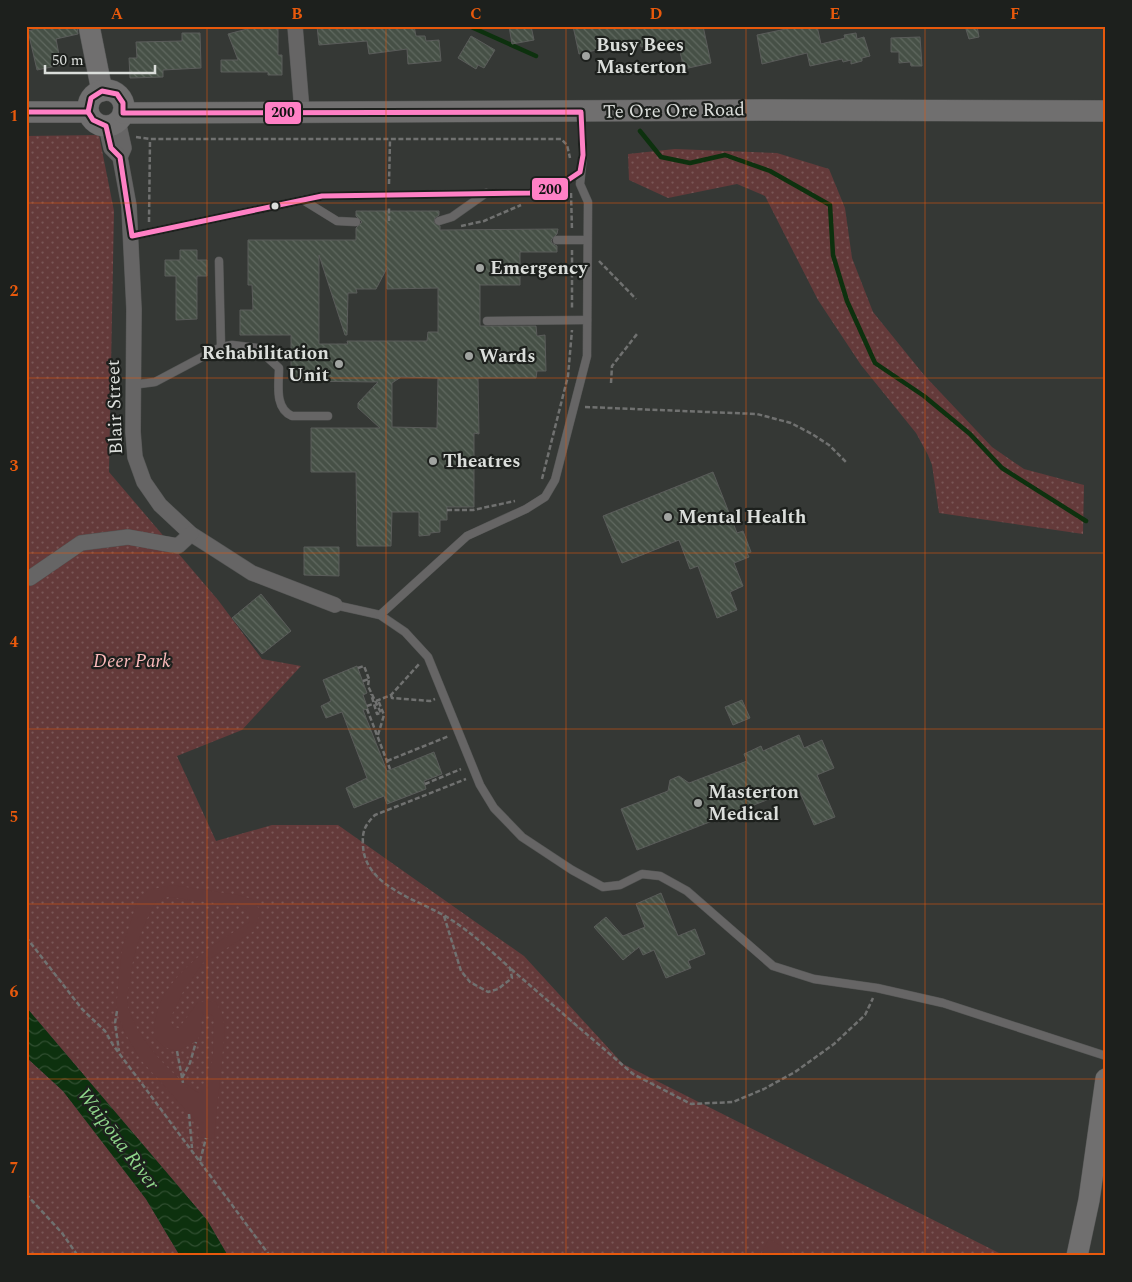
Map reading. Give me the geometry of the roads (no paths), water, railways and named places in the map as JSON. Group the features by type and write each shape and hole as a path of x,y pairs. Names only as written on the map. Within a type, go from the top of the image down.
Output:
{"main road":[{"path":"89,26 102,91"},
{"path":"102,91 117,94 123,103 119,124 93,120 88,112 91,98 102,91"},
{"name":"Te Ore Ore Road","path":"119,124 302,112 1106,111"},
{"path":"26,112 88,112"},
{"path":"1076,1256 1089,1200 1106,1079"}],"street":[{"path":"295,26 302,112"},
{"name":"Blair Street","path":"119,124 111,148 120,158 132,236 132,384 134,440 138,470 152,495 191,534 252,573 335,605"},
{"path":"30,578 81,543 128,537 178,546 191,534"}],"lane":[{"path":"380,615 467,536 526,509 545,497 555,480 587,356 588,202 580,184 582,155 581,112"},
{"path":"132,236 322,196 530,193 556,188 571,180 580,172"},
{"path":"439,221 452,217 486,194"},
{"path":"304,200 337,221 356,222"},
{"path":"557,240 587,240"},
{"path":"219,261 221,347"},
{"path":"486,320 587,320"},
{"path":"132,384 155,382 221,347 245,346 257,348 264,352 279,368 280,402 286,413 292,416 328,416"},
{"path":"335,605 380,615 405,632 428,657 476,775 494,808 522,837 603,887 620,885 642,874 660,876 687,891 773,966 814,979 862,986 943,1003 1106,1056"}],"water":[{"name":"Waipōua River","path":"26,1007 207,1220 228,1256 180,1256 146,1199 63,1091 26,1057"}],"waterway":[{"path":"469,26 536,56"},
{"path":"640,131 661,157 690,163 725,155 770,171 830,205 833,255 847,301 875,363 924,396 970,434 1002,468 1086,521"}],"place":[{"name":"Busy Bees Masterton","path":"586,56"},
{"name":"Emergency","path":"480,268"},
{"name":"Wards","path":"469,356"},
{"name":"Rehabilitation Unit","path":"339,364"},
{"name":"Theatres","path":"433,461"},
{"name":"Mental Health","path":"668,517"},
{"name":"Masterton Medical","path":"698,803"}],"park label":[{"name":"Deer Park","path":"132,661"}]}
